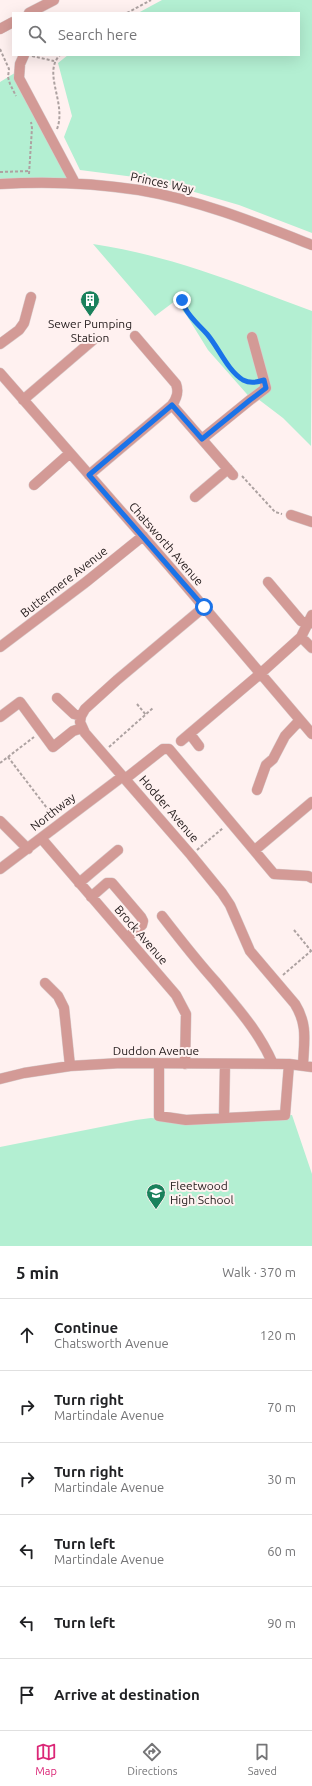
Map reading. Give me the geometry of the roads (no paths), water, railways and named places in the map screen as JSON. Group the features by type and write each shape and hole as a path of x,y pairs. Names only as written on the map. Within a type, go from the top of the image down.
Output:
{"street":[{"path":"32,12 49,5"},
{"path":"0,29 12,23"},
{"path":"25,56 20,64 19,78 75,183"},
{"name":"Princes Way","path":"0,184 75,183 140,190 198,204 241,218 312,245"},
{"path":"0,344 19,330 24,323 31,297"},
{"path":"89,475 172,405 178,394 176,384 135,336"},
{"path":"202,439 266,388 252,337"},
{"path":"23,400 93,340"},
{"name":"Chatsworth Avenue","path":"0,373 143,536 312,734"},
{"path":"172,405 231,472 195,498"},
{"path":"34,485 70,453"},
{"path":"291,515 312,522"},
{"name":"Buttermere Avenue","path":"0,646 80,586 143,536"},
{"path":"268,582 301,621 310,619"},
{"path":"0,717 20,702 53,747 73,731 82,728 81,716 85,709 204,607"},
{"path":"181,741 301,637 310,619"},
{"path":"301,637 312,648"},
{"path":"57,698 74,714 81,716"},
{"path":"257,790 266,765 276,754 285,736 300,720"},
{"name":"Hodder Avenue","path":"82,728 191,855 230,905 250,951 301,1014 305,1034 307,1066"},
{"path":"190,734 199,746"},
{"name":"Northway","path":"0,869 59,824 163,749 169,749 255,850"},
{"path":"310,877 274,874 255,850 312,802"},
{"path":"0,821 28,849"},
{"name":"Brock Avenue","path":"41,838 183,1005 186,1014 185,1064"},
{"path":"79,883 118,850"},
{"path":"91,897 107,883 112,883 143,921 142,925 126,938"},
{"path":"162,916 185,946 252,1024 273,1064"},
{"path":"45,983 58,996 64,1008 70,1066"},
{"name":"Duddon Avenue","path":"0,1078 24,1072 70,1066 121,1063 289,1064 307,1066"},
{"path":"158,1064 159,1116 186,1120 285,1115 289,1064"},
{"path":"224,1118 225,1064"}],"place":[{"name":"Sewer Pumping Station","path":"90,317"},
{"name":"Fleetwood High School","path":"156,1210"}]}
